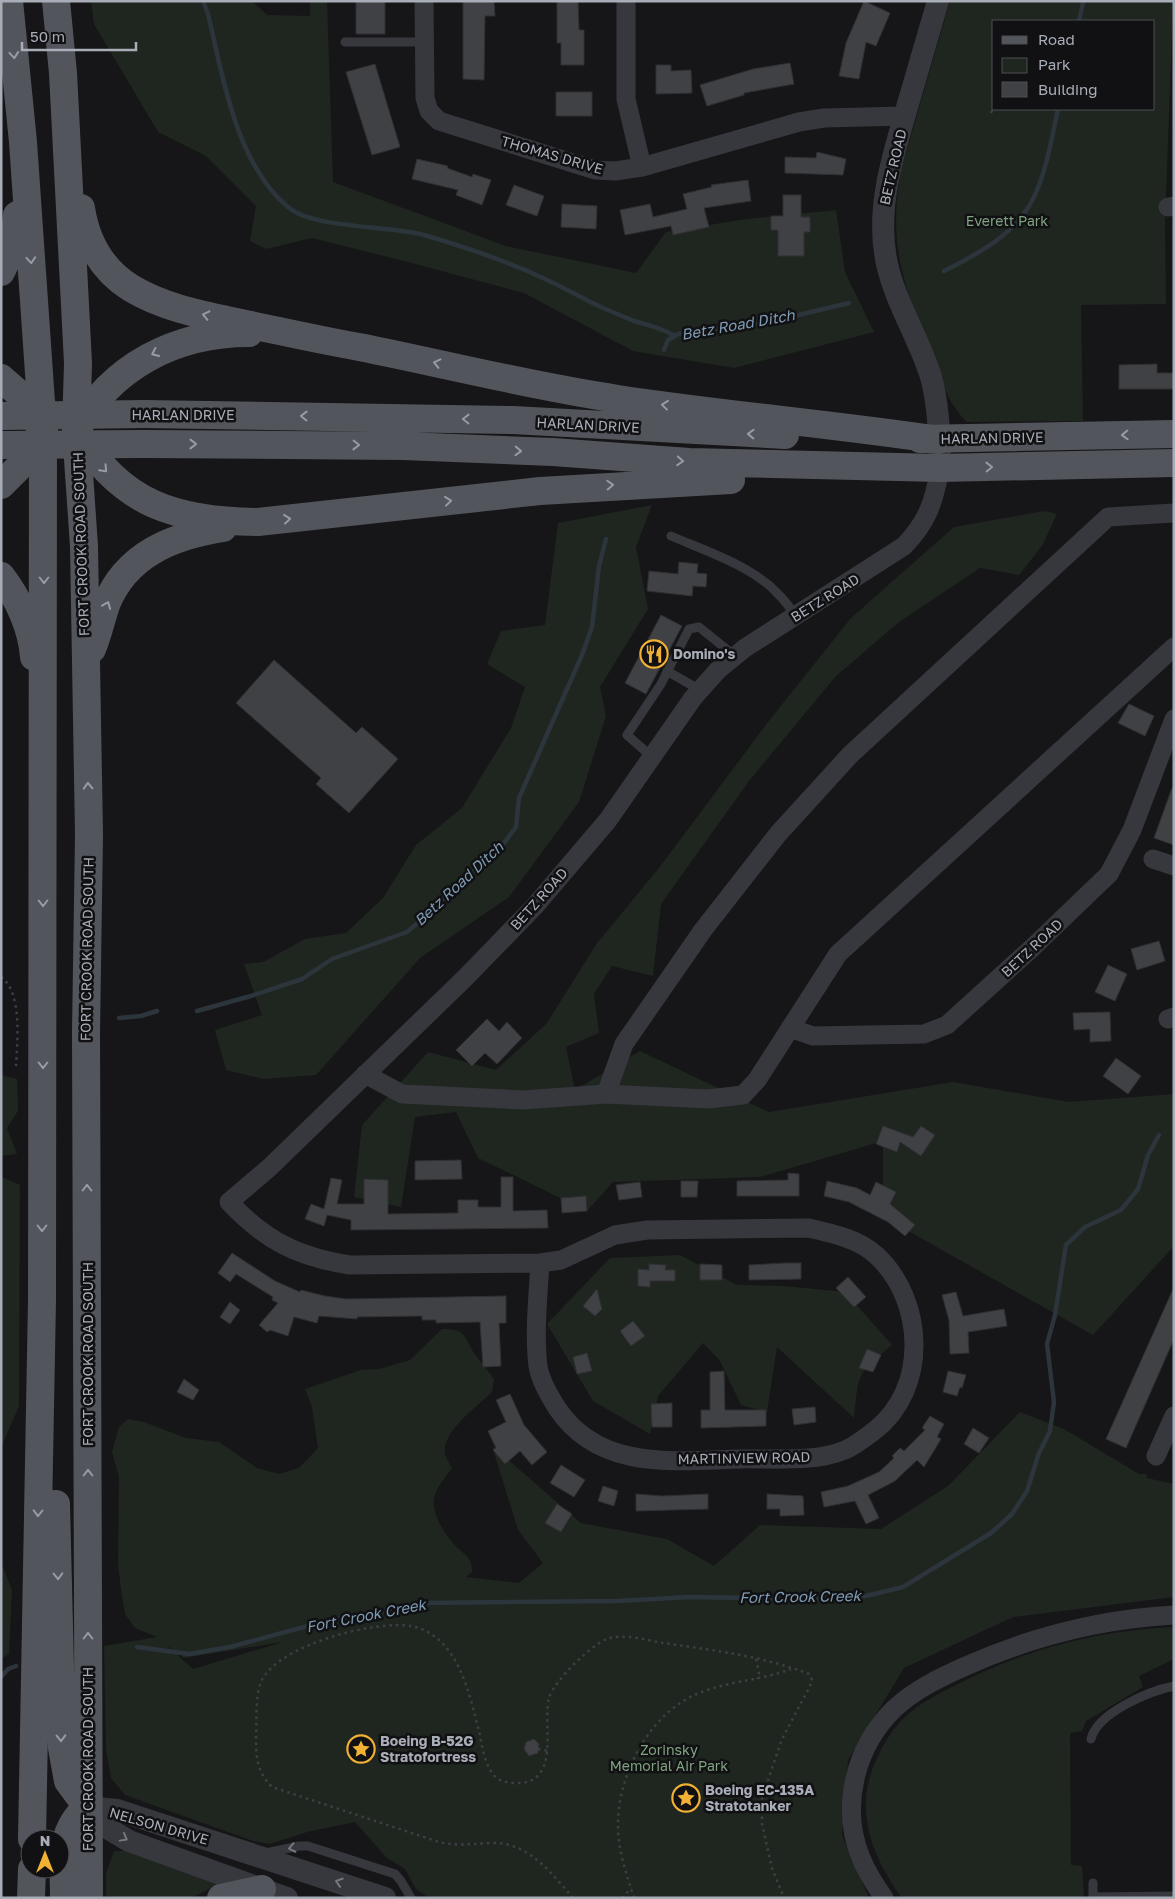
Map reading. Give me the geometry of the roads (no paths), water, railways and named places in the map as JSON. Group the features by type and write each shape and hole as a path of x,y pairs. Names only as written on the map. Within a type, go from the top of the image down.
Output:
{"main road":[{"path":"9,1 33,280 36,352 43,431 42,1300 32,1829"},
{"name":"FORT CROOK ROAD SOUTH","path":"56,1 64,73 76,330 76,430 82,510 89,835 86,1033 87,1807 89,1898"},
{"path":"64,73 84,228 96,254 106,267 128,286 161,302 205,315 305,337 430,361 526,384 619,400 836,425 939,440"},
{"path":"1,272 14,245 17,224 17,89"},
{"path":"1,485 21,465 43,431 59,399 70,365 76,330"},
{"path":"44,547 51,496 62,459 88,409 114,381 146,358 185,341 236,333 305,337"},
{"path":"36,352 59,399 91,454 106,471 140,498 176,514 226,522 258,522"},
{"path":"1,378 17,392 62,459 82,510"},
{"name":"HARLAN DRIVE","path":"1,416 144,414 513,420 729,433 939,440 1174,434"},
{"name":"HARLAN DRIVE","path":"1,445 404,446 553,452 690,462 940,468 1174,462"},
{"path":"84,667 99,633 107,604 118,582 133,564 151,550 180,537 258,522 597,486 940,468"},
{"path":"1,576 23,613 33,651 42,807"},
{"path":"42,1300 54,1430 62,1748 68,1781 87,1807 76,1818 66,1834 64,1898"},
{"path":"32,1879 32,1898"},
{"path":"221,1898 275,1893"}],"street":[{"name":"THOMAS DRIVE","path":"424,1 425,98 429,111 439,121 595,170 615,171 642,167 798,122 824,118 905,116"},
{"path":"626,1 626,99 642,167"},
{"name":"BETZ ROAD","path":"229,1202 270,1167 465,978 534,907 608,820 700,690 718,670 735,656 904,546 920,530 928,516 936,494 940,468 939,414 931,376 893,284 884,243 885,195 905,116 938,1"},
{"path":"606,1094 624,1044 703,930 778,834 850,755 1108,516 1174,514"},
{"path":"366,1074 402,1094 523,1100 606,1094 708,1099 743,1096 757,1080 838,954 1174,646"},
{"name":"BETZ ROAD","path":"790,1028 813,1036 915,1035 924,1034 947,1025 1032,948 1109,874 1132,830 1174,720"},
{"path":"1153,859 1174,866"},
{"name":"MARTINVIEW ROAD","path":"229,1202 261,1232 280,1244 320,1260 350,1264 540,1263 561,1260 615,1235 647,1230 809,1228 839,1235 875,1254 896,1278 907,1301 915,1338 914,1366 902,1399 889,1418 875,1431 846,1450 814,1457 718,1460 645,1460 614,1453 584,1438 566,1421 550,1398 538,1368 540,1263"},
{"path":"1156,1456 1174,1416"},
{"path":"884,1898 861,1858 853,1832 852,1791 861,1759 877,1727 895,1708 916,1692 952,1673 1011,1647 1082,1626 1144,1616 1174,1615"},
{"name":"NELSON DRIVE","path":"87,1807 118,1810 385,1898"},
{"name":"NELSON DRIVE","path":"87,1807 104,1826 129,1841 275,1893"}],"lane":[{"path":"345,42 424,42"},
{"path":"671,536 715,555 755,576 776,591 796,616"},
{"path":"652,757 627,735 668,671 689,629 699,627 735,656"},
{"path":"668,671 700,690"},
{"path":"1091,1739 1093,1730 1110,1714 1151,1693 1174,1686"},
{"path":"253,1854 308,1846 395,1874 402,1881 411,1898"},
{"path":"1093,1883 1093,1897 1174,1896"}],"waterway":[{"path":"203,1 208,14 226,91 244,144 256,168 270,189 288,207 300,214 315,219 409,232 470,249 531,272 603,308 673,335"},
{"name":"Betz Road Ditch","path":"1079,20 1083,3"},
{"name":"Betz Road Ditch","path":"944,271 997,240 1023,215 1036,192 1041,178 1058,110"},
{"name":"Betz Road Ditch","path":"664,350 668,340 678,334 773,321 849,303"},
{"name":"Betz Road Ditch","path":"197,1011 302,979 332,959 407,932 434,909 460,881 495,855 516,827 519,798 582,655 592,627 599,566 606,539"},
{"name":"Betz Road Ditch","path":"119,1018 141,1016 157,1011"},
{"name":"Fort Crook Creek","path":"137,1647 189,1654 230,1647 330,1620 421,1603 618,1601 689,1597 812,1599 866,1596 903,1587 991,1533 1012,1514 1027,1491 1039,1453 1050,1431 1054,1402 1047,1344 1055,1315 1066,1245 1085,1227 1121,1210 1138,1189 1148,1155 1159,1135"},
{"name":"Fort Crook Creek","path":"1,1677 8,1669 16,1666"}],"place":[{"name":"Domino's","path":"654,654"},
{"name":"Boeing B-52G Stratofortress","path":"361,1749"},
{"name":"Boeing EC-135A Stratotanker","path":"686,1798"}],"park label":[{"name":"Everett Park","path":"1007,221"},
{"name":"Zorinsky Memorial Air Park","path":"669,1758"}]}
